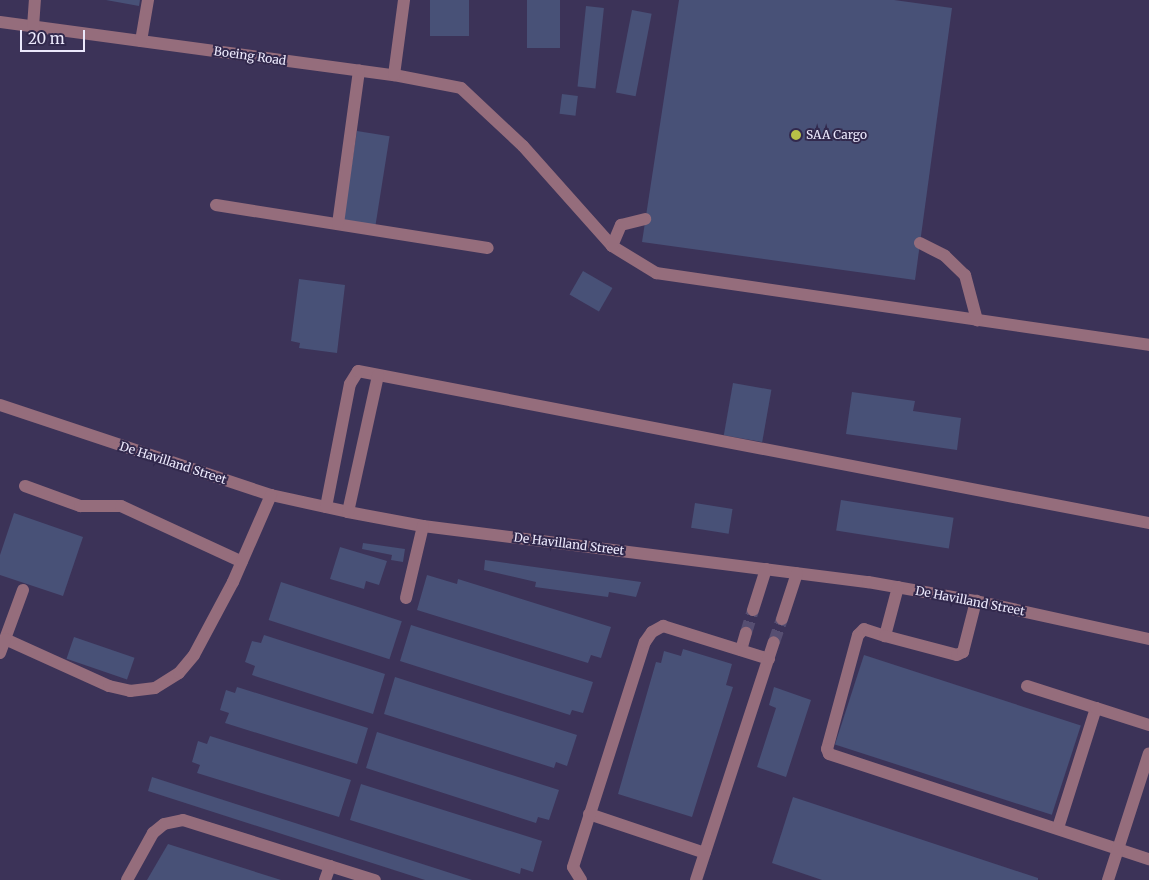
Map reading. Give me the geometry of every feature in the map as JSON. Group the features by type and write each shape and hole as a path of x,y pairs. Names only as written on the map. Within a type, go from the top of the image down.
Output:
{"lane":[{"path":"33,27 35,0"},
{"path":"141,41 148,0"},
{"path":"394,75 404,0"},
{"name":"Boeing Road","path":"0,22 394,75 461,88 490,112 612,246 656,273 1149,345"},
{"path":"338,224 359,70"},
{"path":"216,205 488,248"},
{"path":"612,246 621,224 645,219"},
{"path":"920,243 945,256 965,275 976,320"},
{"path":"326,508 351,379 358,371 1149,523"},
{"path":"348,512 378,375"},
{"name":"De Havilland Street","path":"0,405 271,495 326,508 423,526 766,568 898,587 976,601 1149,639"},
{"path":"25,486 80,506 121,506 242,562"},
{"path":"5,639 109,686 130,690 155,688 178,673 194,655 242,562 271,495"},
{"path":"406,598 423,526"},
{"path":"753,610 766,568"},
{"path":"782,619 797,573"},
{"path":"885,636 898,587"},
{"path":"0,653 23,590"},
{"path":"976,601 963,652 957,655 860,631 827,749 829,754 1119,846 1149,859"},
{"path":"581,880 573,868 645,642 652,632 663,626 768,659"},
{"path":"741,650 746,633"},
{"path":"696,880 774,642"},
{"path":"1027,686 1149,725"},
{"path":"1058,828 1096,708"},
{"path":"1108,880 1149,753"},
{"path":"589,814 705,853"},
{"path":"127,880 153,833 164,824 183,820 375,880"},
{"path":"325,880 330,866"}],"building":[{"path":"106,0 140,0 139,6"},
{"path":"430,0 469,0 469,36 430,36"},
{"path":"527,0 560,0 560,48 527,48"},
{"name":"SAA Cargo","path":"679,0 894,0 952,8 915,280 642,242"},
{"path":"586,6 604,8 595,88 578,87"},
{"path":"632,10 652,14 636,96 616,92"},
{"path":"562,94 578,96 575,116 560,114"},
{"path":"357,131 390,136 376,225 343,220"},
{"path":"583,271 612,288 599,311 570,294"},
{"path":"299,279 345,285 337,353 299,348 300,343 291,341"},
{"path":"733,383 771,390 762,442 724,435"},
{"path":"852,392 915,401 913,411 961,418 957,450 846,434"},
{"path":"841,500 954,518 949,548 836,531"},
{"path":"695,503 733,509 729,534 691,528"},
{"path":"14,513 83,537 63,596 0,575 0,555"},
{"path":"363,543 405,549 403,562 391,560 392,555 362,549"},
{"path":"340,547 387,561 379,585 366,581 364,589 330,579"},
{"path":"485,560 641,582 636,597 609,592 608,597 535,587 536,582 484,570"},
{"path":"427,575 457,584 458,579 611,627 601,658 591,655 588,663 417,610"},
{"path":"281,582 402,621 389,659 269,620"},
{"path":"411,625 593,682 583,713 572,710 570,715 400,661"},
{"path":"264,635 385,674 373,714 252,675 255,666 245,662 252,641 261,643"},
{"path":"74,637 135,658 127,680 67,659"},
{"path":"683,649 732,664 726,685 733,687 692,817 618,794 656,662 661,663 664,651 681,656"},
{"path":"864,655 1081,725 1052,815 835,744"},
{"path":"395,677 577,735 567,766 556,762 554,768 384,714"},
{"path":"237,687 368,728 357,764 225,723 229,713 220,710 226,690 235,693"},
{"path":"774,687 811,700 786,777 757,767 776,708 769,705"},
{"path":"377,732 559,790 549,820 538,817 536,823 366,768"},
{"path":"210,736 351,780 339,817 197,773 200,765 192,762 198,741 207,744"},
{"path":"152,777 472,880 425,880 148,791"},
{"path":"361,784 542,841 533,872 521,868 520,874 350,820"},
{"path":"793,797 1038,878 1038,880 822,880 772,863"},
{"path":"168,844 281,880 147,880"}],"tunnel":[{"path":"746,633 753,610"},
{"path":"774,642 782,619"}],"place":[{"name":"SAA Cargo","path":"796,135"}]}
